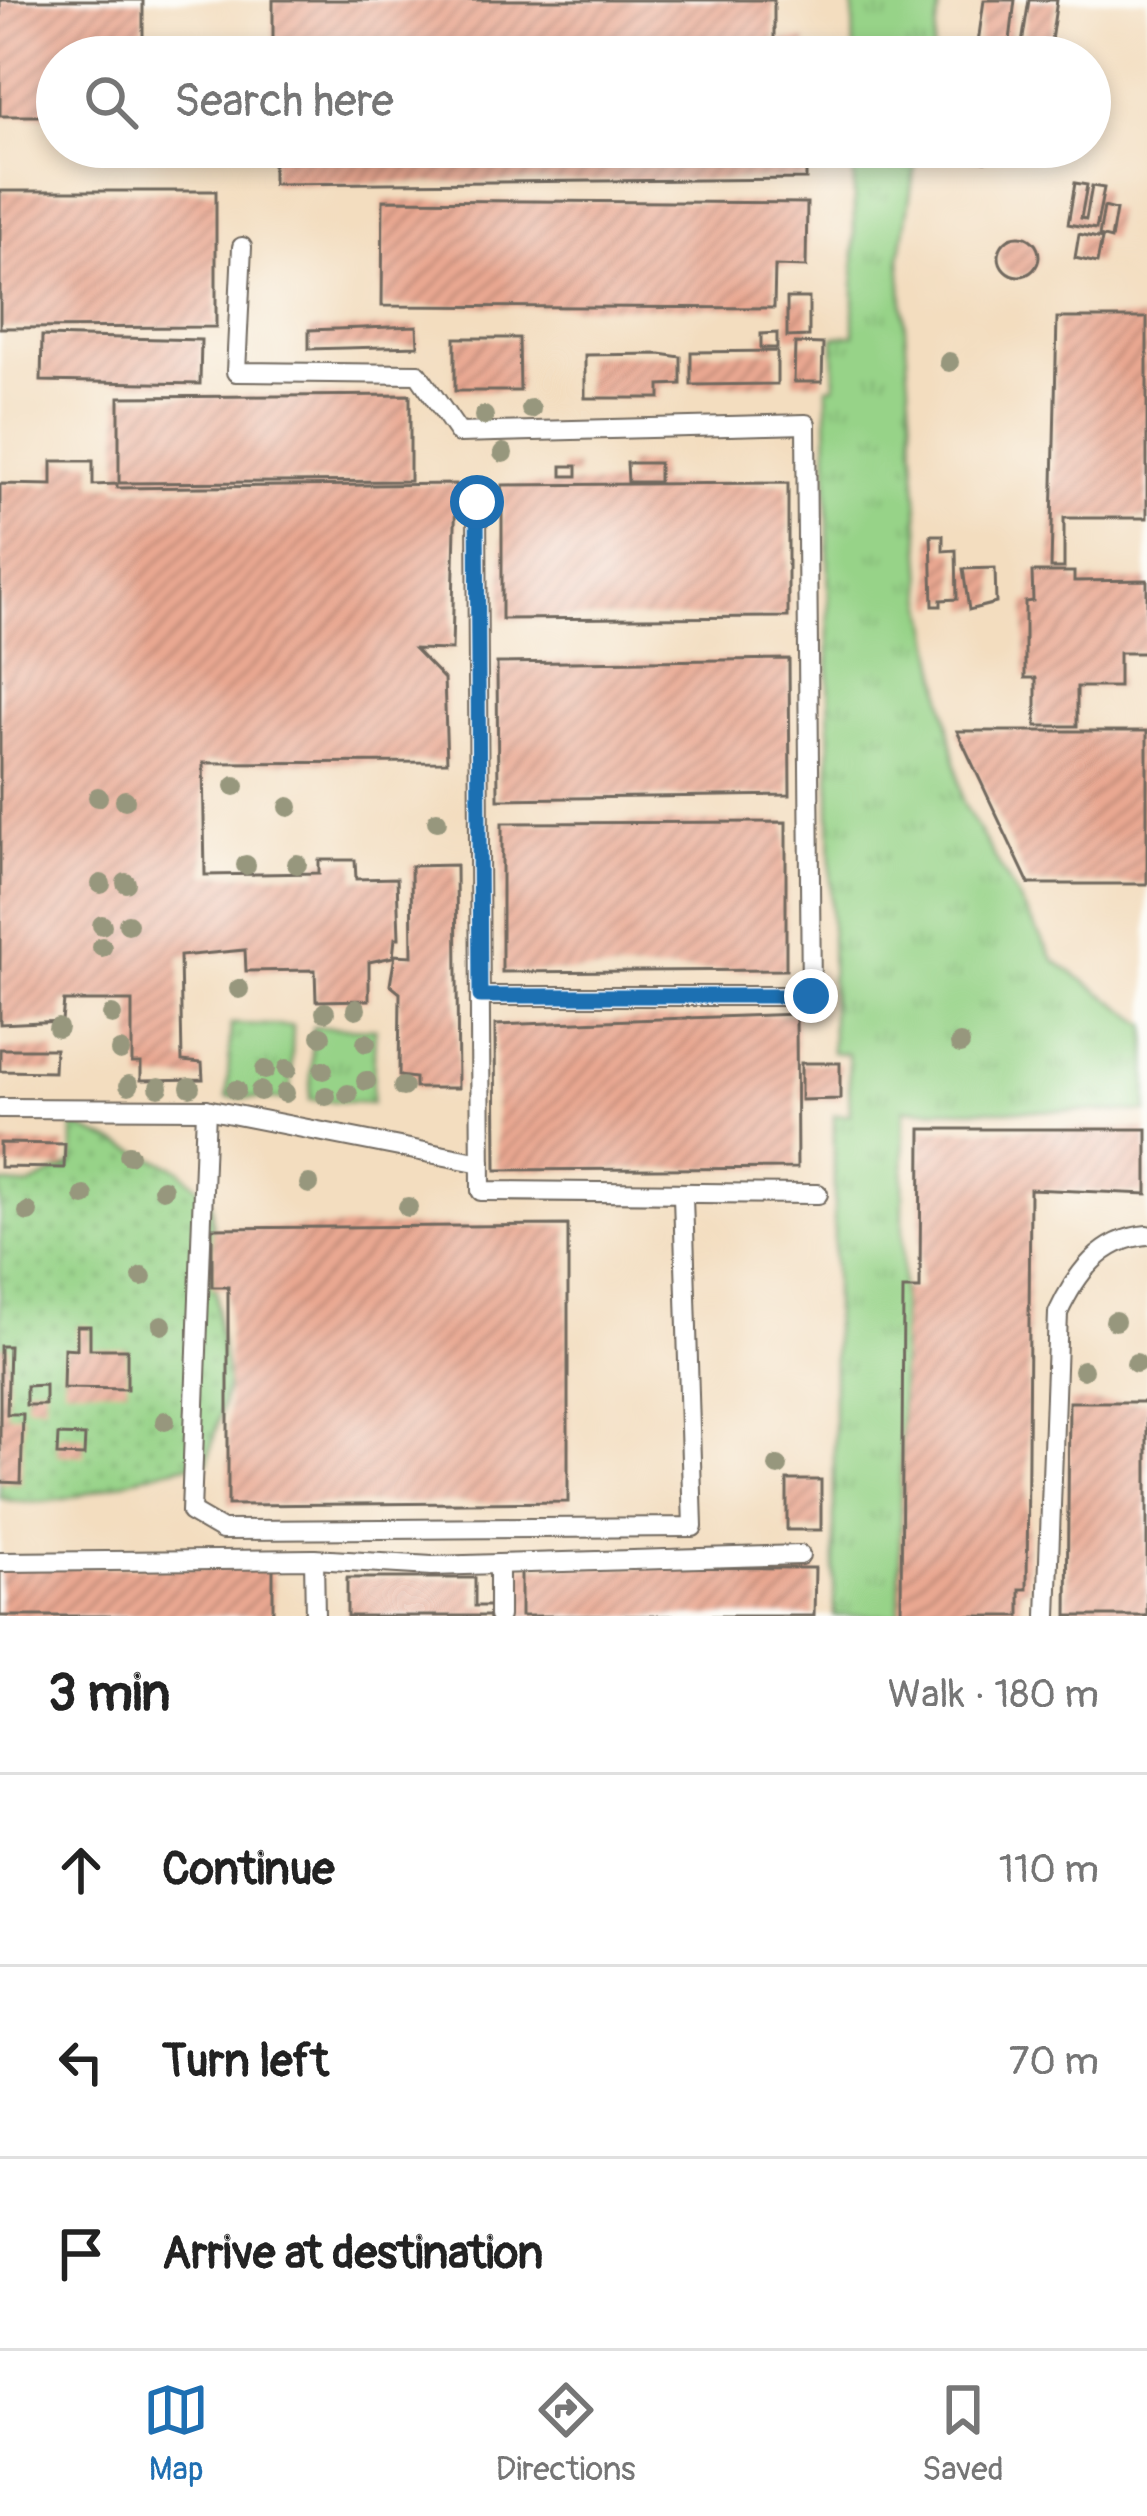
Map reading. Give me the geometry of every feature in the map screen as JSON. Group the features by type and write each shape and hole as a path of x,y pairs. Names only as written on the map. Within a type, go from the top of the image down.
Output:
{"lane":[{"path":"242,247 236,372 418,374 459,433 806,424 811,996 480,996"},
{"path":"477,502 481,1191 818,1194"},
{"path":"0,1108 206,1109 481,1162"},
{"path":"206,1109 191,1512 222,1530 693,1527 683,1196"},
{"path":"1046,1616 1058,1313 1073,1279 1096,1254 1147,1235"},
{"path":"0,1562 314,1559 500,1564 800,1555"},
{"path":"314,1559 314,1616"},
{"path":"499,1616 500,1564"}],"green space":[{"path":"853,0 941,0 935,36 854,36"},
{"path":"854,168 915,168 900,258 924,595 963,803 1054,960 1147,1025 1147,1112 904,1109 899,1616 834,1616 834,1115 850,1115 848,1054 832,1052 827,387 835,386 834,337 854,335"},
{"path":"231,1024 293,1026 290,1100 227,1097"},
{"path":"313,1027 375,1029 372,1103 310,1100"},
{"path":"73,1125 179,1169 211,1201 218,1329 228,1383 207,1463 51,1501 0,1498 0,1183 28,1186 73,1164"}],"building":[{"path":"0,0 143,0 143,36 36,36 36,116 0,116"},
{"path":"273,0 774,0 774,36 273,36"},
{"path":"984,0 1015,0 1011,36 979,36"},
{"path":"1029,0 1057,0 1052,36 1023,36"},
{"path":"273,168 806,168 806,179 273,184"},
{"path":"1075,183 1087,185 1081,218 1086,219 1092,186 1104,188 1096,229 1068,224"},
{"path":"0,191 216,191 216,327 0,328"},
{"path":"383,200 807,203 806,267 775,266 774,308 382,306"},
{"path":"1104,207 1116,210 1111,239 1099,236"},
{"path":"1079,234 1102,239 1097,263 1075,258"},
{"path":"1019,236 1033,242 1039,256 1033,270 1019,276 1005,270 999,256 1005,242"},
{"path":"787,298 809,298 809,336 787,337"},
{"path":"1057,318 1147,318 1147,518 1064,518 1064,568 1051,568"},
{"path":"417,326 418,346 309,349 309,330"},
{"path":"777,333 777,348 761,348 761,334"},
{"path":"42,336 201,340 200,384 41,381"},
{"path":"455,338 519,338 520,391 455,391"},
{"path":"795,343 823,344 822,382 794,382"},
{"path":"777,351 777,384 691,385 691,352"},
{"path":"585,355 681,357 681,384 660,385 660,398 585,398"},
{"path":"410,395 410,481 119,483 119,397"},
{"path":"52,461 93,461 93,485 117,484 117,488 456,484 452,650 415,649 444,679 447,762 203,763 205,875 319,873 319,860 355,860 356,879 397,878 399,938 395,938 393,957 369,962 369,1000 316,1001 315,970 246,971 245,950 180,956 182,1061 202,1063 203,1079 141,1080 141,1063 132,1063 132,1001 64,1001 62,1021 0,1024 0,484 52,485"},
{"path":"627,463 659,463 659,482 628,482"},
{"path":"562,466 577,466 577,476 562,476"},
{"path":"788,483 788,617 502,619 502,485"},
{"path":"931,535 943,535 943,551 956,550 957,599 941,600 941,606 933,606"},
{"path":"995,568 996,603 969,610 963,569"},
{"path":"1032,572 1074,572 1074,581 1147,580 1147,653 1119,653 1119,687 1077,687 1077,726 1036,726 1036,678 1025,678 1025,602 1033,601"},
{"path":"789,659 790,795 498,799 497,663"},
{"path":"957,731 1147,731 1147,884 1029,884"},
{"path":"786,822 786,970 502,972 502,823"},
{"path":"456,865 458,1088 415,1088 415,1078 399,1076 400,993 390,985 395,955 412,956 411,866"},
{"path":"796,1014 797,1168 496,1170 495,1025"},
{"path":"0,1049 55,1049 54,1072 0,1071"},
{"path":"801,1063 840,1063 840,1099 801,1100"},
{"path":"921,1129 1147,1129 1147,1194 1030,1189 1027,1589 1020,1589 1020,1616 901,1616 903,1289 920,1289"},
{"path":"0,1143 65,1144 64,1168 0,1167"},
{"path":"568,1225 568,1502 228,1505 228,1287 212,1287 212,1228"},
{"path":"77,1326 90,1326 90,1349 127,1349 127,1389 63,1388 64,1348 77,1349"},
{"path":"0,1346 9,1346 7,1414 23,1414 21,1483 0,1482"},
{"path":"45,1385 45,1405 26,1405 26,1386"},
{"path":"1069,1402 1147,1402 1147,1616 1067,1616"},
{"path":"58,1435 85,1436 84,1456 57,1455"},
{"path":"787,1480 821,1480 821,1530 787,1530"},
{"path":"0,1567 273,1567 273,1616 0,1616"},
{"path":"521,1567 815,1568 814,1616 521,1616"},
{"path":"347,1578 475,1578 475,1606 492,1606 492,1616 347,1616"}],"route":[{"path":"477,502 480,996 811,996"}]}
